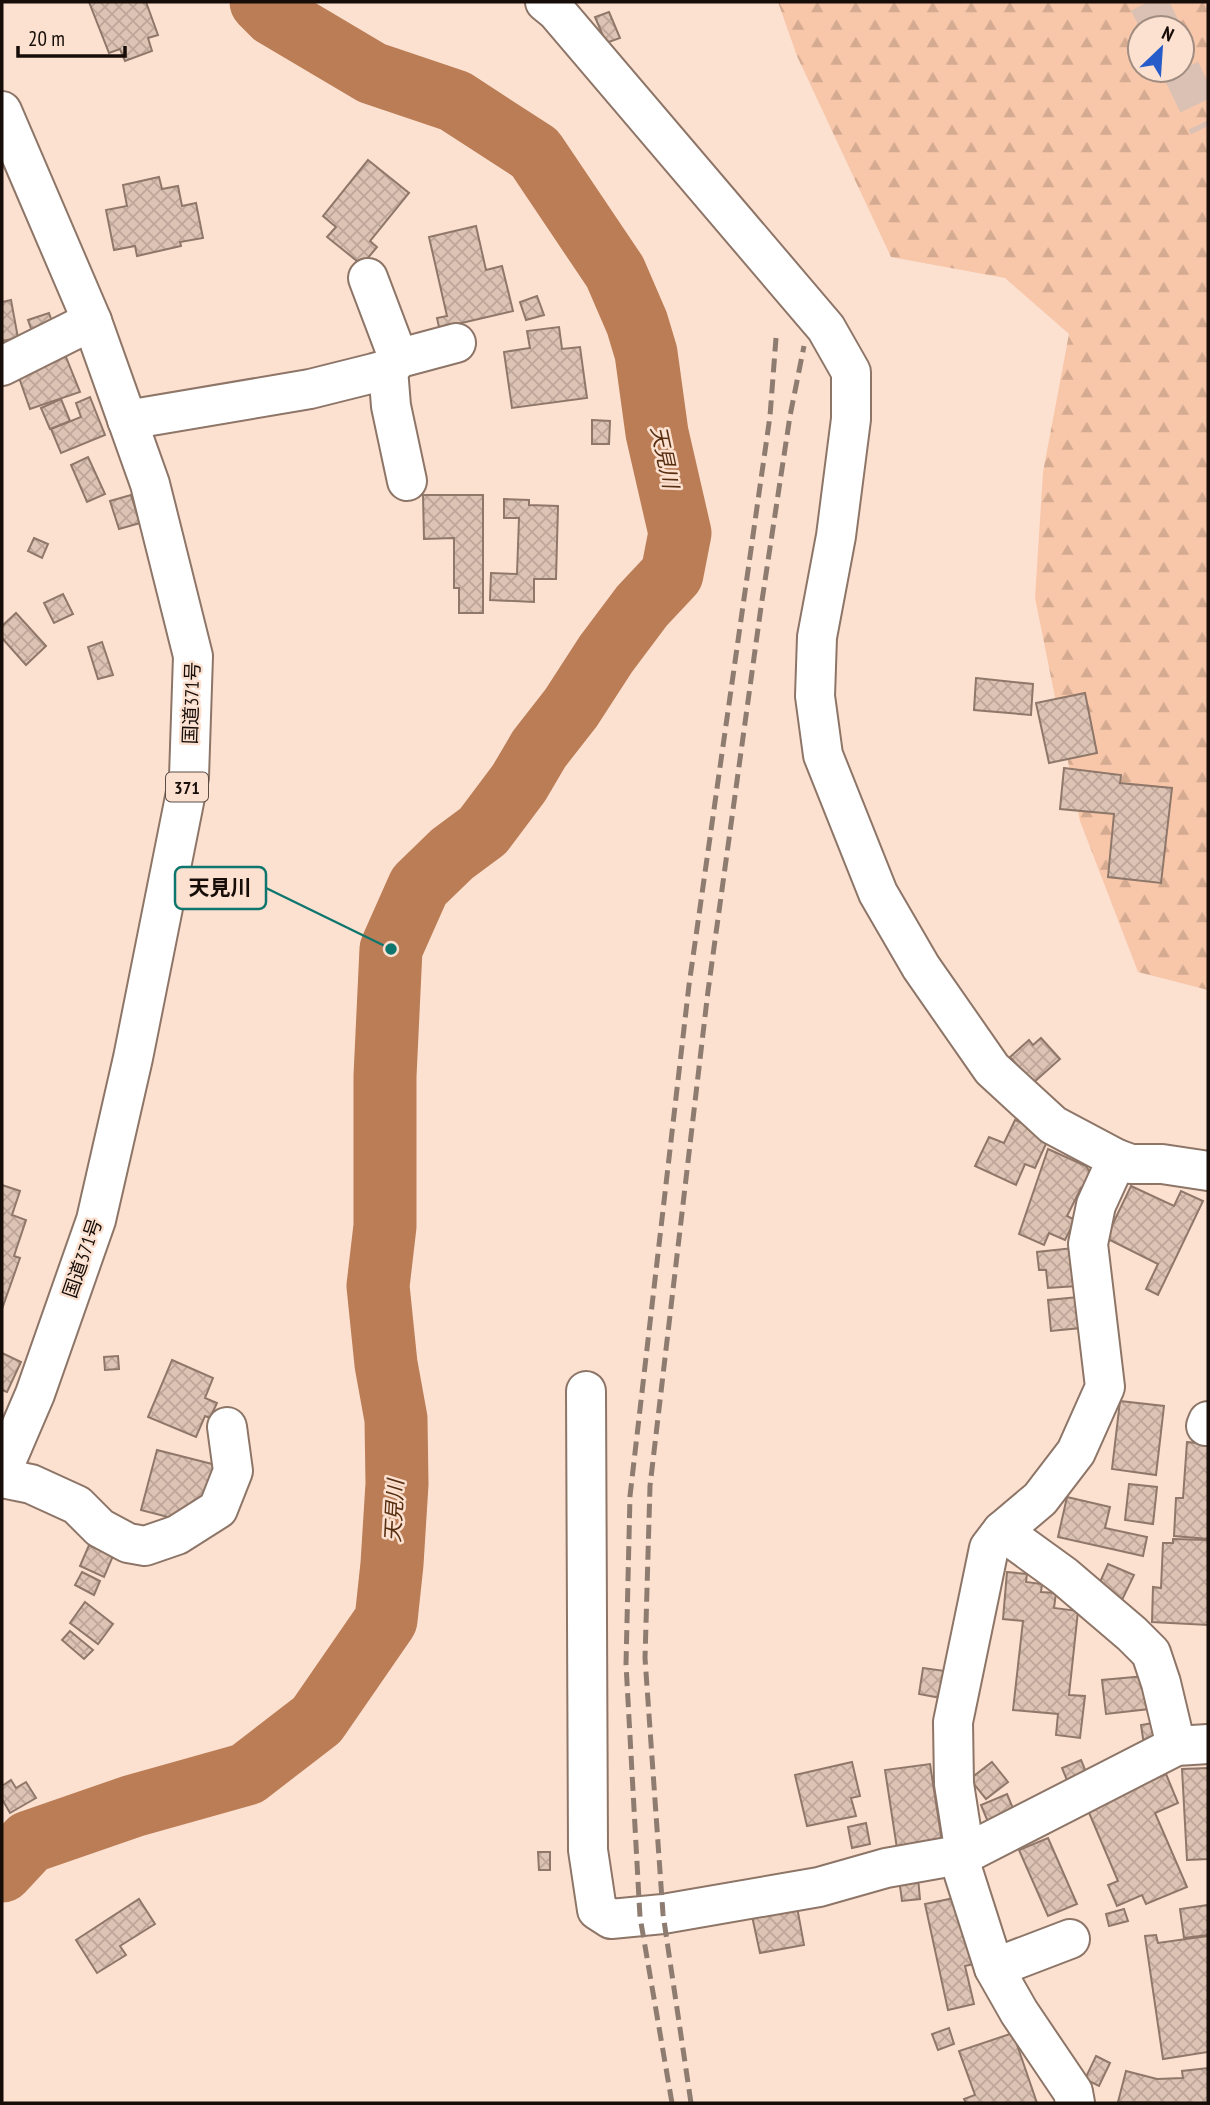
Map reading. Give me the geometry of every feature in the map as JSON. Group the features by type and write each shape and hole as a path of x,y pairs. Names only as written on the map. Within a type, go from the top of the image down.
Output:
{"main road":[{"path":"545,2 556,11 826,328 851,372 850,419 836,536 817,637 814,695 823,755 878,892 927,976 992,1069 1052,1125 1131,1164 1162,1164 1208,1171"},
{"name":"国道371号","path":"2,111 92,321 150,484 193,656 189,777 133,1058 96,1220 35,1394 2,1471"},
{"path":"368,278 396,352 391,406 407,481"},
{"path":"2,366 92,321"},
{"path":"127,420 310,389 457,343"},
{"path":"1075,2103 1073,2092 1019,2012 994,1968 962,1868 965,1854 954,1784 953,1722 989,1548 1002,1531 1040,1499 1076,1452 1105,1387 1088,1244 1096,1205 1117,1159"},
{"path":"586,1391 588,1850 597,1910 611,1920 663,1914 819,1887 886,1868 965,1854 1192,1745 1161,1683 1150,1653 1132,1634 1064,1576 1002,1531"},
{"path":"2,1478 31,1484 77,1505 100,1528 128,1543 145,1546 177,1535 218,1509 233,1471 227,1427"},
{"path":"994,1968 1070,1939"}],"green space":[{"path":"778,2 1208,2 1208,990 1138,972 1080,821 1035,598 1043,472 1069,334 1005,278 891,257 797,56"}],"building":[{"path":"89,2 146,2 158,35 148,38 152,51 125,61 120,49 109,53"},
{"path":"609,12 620,38 606,43 595,17"},
{"path":"368,160 409,193 370,241 377,247 362,265 327,237 336,227 323,216"},
{"path":"159,177 162,189 178,186 182,206 196,203 203,238 180,242 181,246 137,256 135,246 114,250 106,210 127,206 123,185"},
{"path":"476,226 486,270 502,266 513,311 453,325 441,336 437,318 447,316 429,237"},
{"path":"537,296 544,315 526,320 520,302"},
{"path":"11,300 18,338 2,341 2,302"},
{"path":"49,313 55,330 34,337 28,320"},
{"path":"559,327 562,349 580,347 587,398 512,408 504,352 530,348 527,331"},
{"path":"64,352 80,392 30,409 16,369"},
{"path":"90,397 105,435 61,453 51,429 81,417 76,403"},
{"path":"61,399 70,421 50,429 41,408"},
{"path":"592,420 610,421 609,444 592,444"},
{"path":"88,457 105,494 87,502 71,465"},
{"path":"131,495 140,523 119,529 110,501"},
{"path":"423,495 483,495 483,613 459,613 459,588 454,588 454,538 424,539"},
{"path":"504,499 529,500 529,505 558,506 556,579 534,579 534,602 490,600 491,573 517,574 519,518 504,518"},
{"path":"34,538 48,544 42,558 28,551"},
{"path":"63,594 73,614 54,623 44,603"},
{"path":"16,613 46,646 26,665 2,638 2,626"},
{"path":"102,642 113,675 98,679 88,647"},
{"path":"976,678 1033,684 1031,715 974,710"},
{"path":"1085,693 1097,753 1049,763 1036,703"},
{"path":"1064,768 1121,775 1120,783 1172,788 1161,883 1108,877 1114,814 1060,809"},
{"path":"1041,1038 1060,1059 1033,1083 1010,1057 1029,1040 1033,1045"},
{"path":"1015,1120 1050,1135 1035,1168 1025,1164 1016,1185 975,1166 989,1137 1004,1143"},
{"path":"1048,1149 1086,1166 1091,1174 1086,1190 1081,1188 1067,1216 1075,1220 1065,1240 1049,1233 1044,1245 1019,1234"},
{"path":"2,1185 20,1191 12,1215 26,1220 14,1256 20,1258 2,1309"},
{"path":"1131,1186 1174,1206 1181,1191 1203,1201 1158,1295 1146,1289 1158,1264 1106,1238"},
{"path":"1073,1248 1077,1286 1048,1288 1046,1270 1039,1270 1037,1252"},
{"path":"1078,1297 1081,1328 1051,1331 1048,1300"},
{"path":"2,1353 21,1362 7,1392 2,1390"},
{"path":"118,1356 119,1369 105,1370 104,1357"},
{"path":"172,1360 213,1378 205,1398 217,1403 210,1418 205,1416 196,1437 148,1417"},
{"path":"1120,1401 1164,1406 1156,1475 1112,1469"},
{"path":"1187,1442 1208,1444 1208,1539 1174,1536 1176,1498 1183,1498"},
{"path":"157,1450 216,1465 203,1512 187,1522 141,1510"},
{"path":"1129,1484 1157,1487 1153,1524 1125,1520"},
{"path":"1067,1497 1110,1507 1105,1528 1147,1537 1143,1556 1058,1537"},
{"path":"1173,1539 1208,1540 1208,1625 1152,1622 1153,1587 1161,1588 1163,1543 1173,1543"},
{"path":"89,1545 113,1556 104,1577 80,1566"},
{"path":"1108,1564 1134,1575 1121,1602 1096,1591"},
{"path":"82,1572 100,1581 94,1595 75,1585"},
{"path":"1007,1572 1027,1574 1026,1582 1042,1584 1041,1592 1056,1593 1054,1608 1078,1611 1069,1695 1085,1696 1080,1738 1056,1735 1058,1714 1013,1710 1023,1621 1003,1619"},
{"path":"85,1602 113,1624 98,1644 70,1623"},
{"path":"70,1631 93,1650 84,1659 62,1640"},
{"path":"923,1668 945,1671 941,1698 919,1694"},
{"path":"1145,1676 1149,1709 1106,1714 1102,1680"},
{"path":"1153,1723 1157,1742 1144,1745 1141,1725"},
{"path":"1081,1760 1088,1777 1069,1785 1062,1768"},
{"path":"852,1762 860,1796 851,1798 856,1816 807,1826 795,1775"},
{"path":"992,1762 1008,1782 986,1799 970,1779"},
{"path":"930,1764 943,1848 898,1855 885,1770"},
{"path":"1208,1768 1208,1859 1187,1860 1182,1769"},
{"path":"1166,1774 1178,1803 1155,1813 1187,1887 1146,1904 1142,1895 1117,1906 1108,1885 1118,1881 1087,1808"},
{"path":"11,1780 16,1788 26,1782 36,1798 10,1813 2,1799 2,1786"},
{"path":"1007,1794 1016,1816 990,1827 981,1805"},
{"path":"866,1823 870,1844 852,1848 848,1827"},
{"path":"1048,1838 1077,1904 1048,1916 1019,1850"},
{"path":"538,1852 550,1852 550,1870 539,1870"},
{"path":"918,1878 920,1899 902,1901 899,1879"},
{"path":"959,1897 974,1964 965,1966 974,2004 948,2010 925,1904"},
{"path":"139,1899 155,1924 120,1946 126,1955 97,1973 76,1940"},
{"path":"1208,1905 1208,1935 1184,1938 1180,1909"},
{"path":"797,1907 804,1945 760,1953 752,1916"},
{"path":"1124,1909 1128,1921 1109,1926 1106,1914"},
{"path":"1156,1935 1158,1943 1208,1936 1208,2052 1163,2059 1145,1936"},
{"path":"949,2028 954,2044 938,2050 932,2034"},
{"path":"1013,2033 1037,2103 966,2103 964,2099 975,2095 959,2051"},
{"path":"1096,2056 1110,2063 1099,2086 1085,2079"},
{"path":"1208,2068 1208,2103 1118,2102 1126,2071 1157,2079 1183,2078 1182,2071"}],"waterway":[{"name":"天見川","path":"2,1871 29,1842 133,1806 247,1774 317,1720 386,1620 397,1484 396,1419 386,1364 378,1286 385,1226 385,1076 391,949 419,886 452,854 483,831 519,783 539,749 571,708 606,654 642,606 672,574 680,533 657,433 646,353 637,323 615,272 535,153 455,101 372,73 274,15 261,2"}],"tunnel":[{"path":"1148,2 1154,14"},
{"path":"1188,84 1208,126"}],"railway":[{"path":"672,2103 640,1917 626,1664 630,1496 689,985 770,416 776,338"},
{"path":"691,2103 663,1914 645,1658 650,1486 708,991 761,607 790,416 804,346"}],"place":[{"name":"天見川","path":"391,949"}]}
